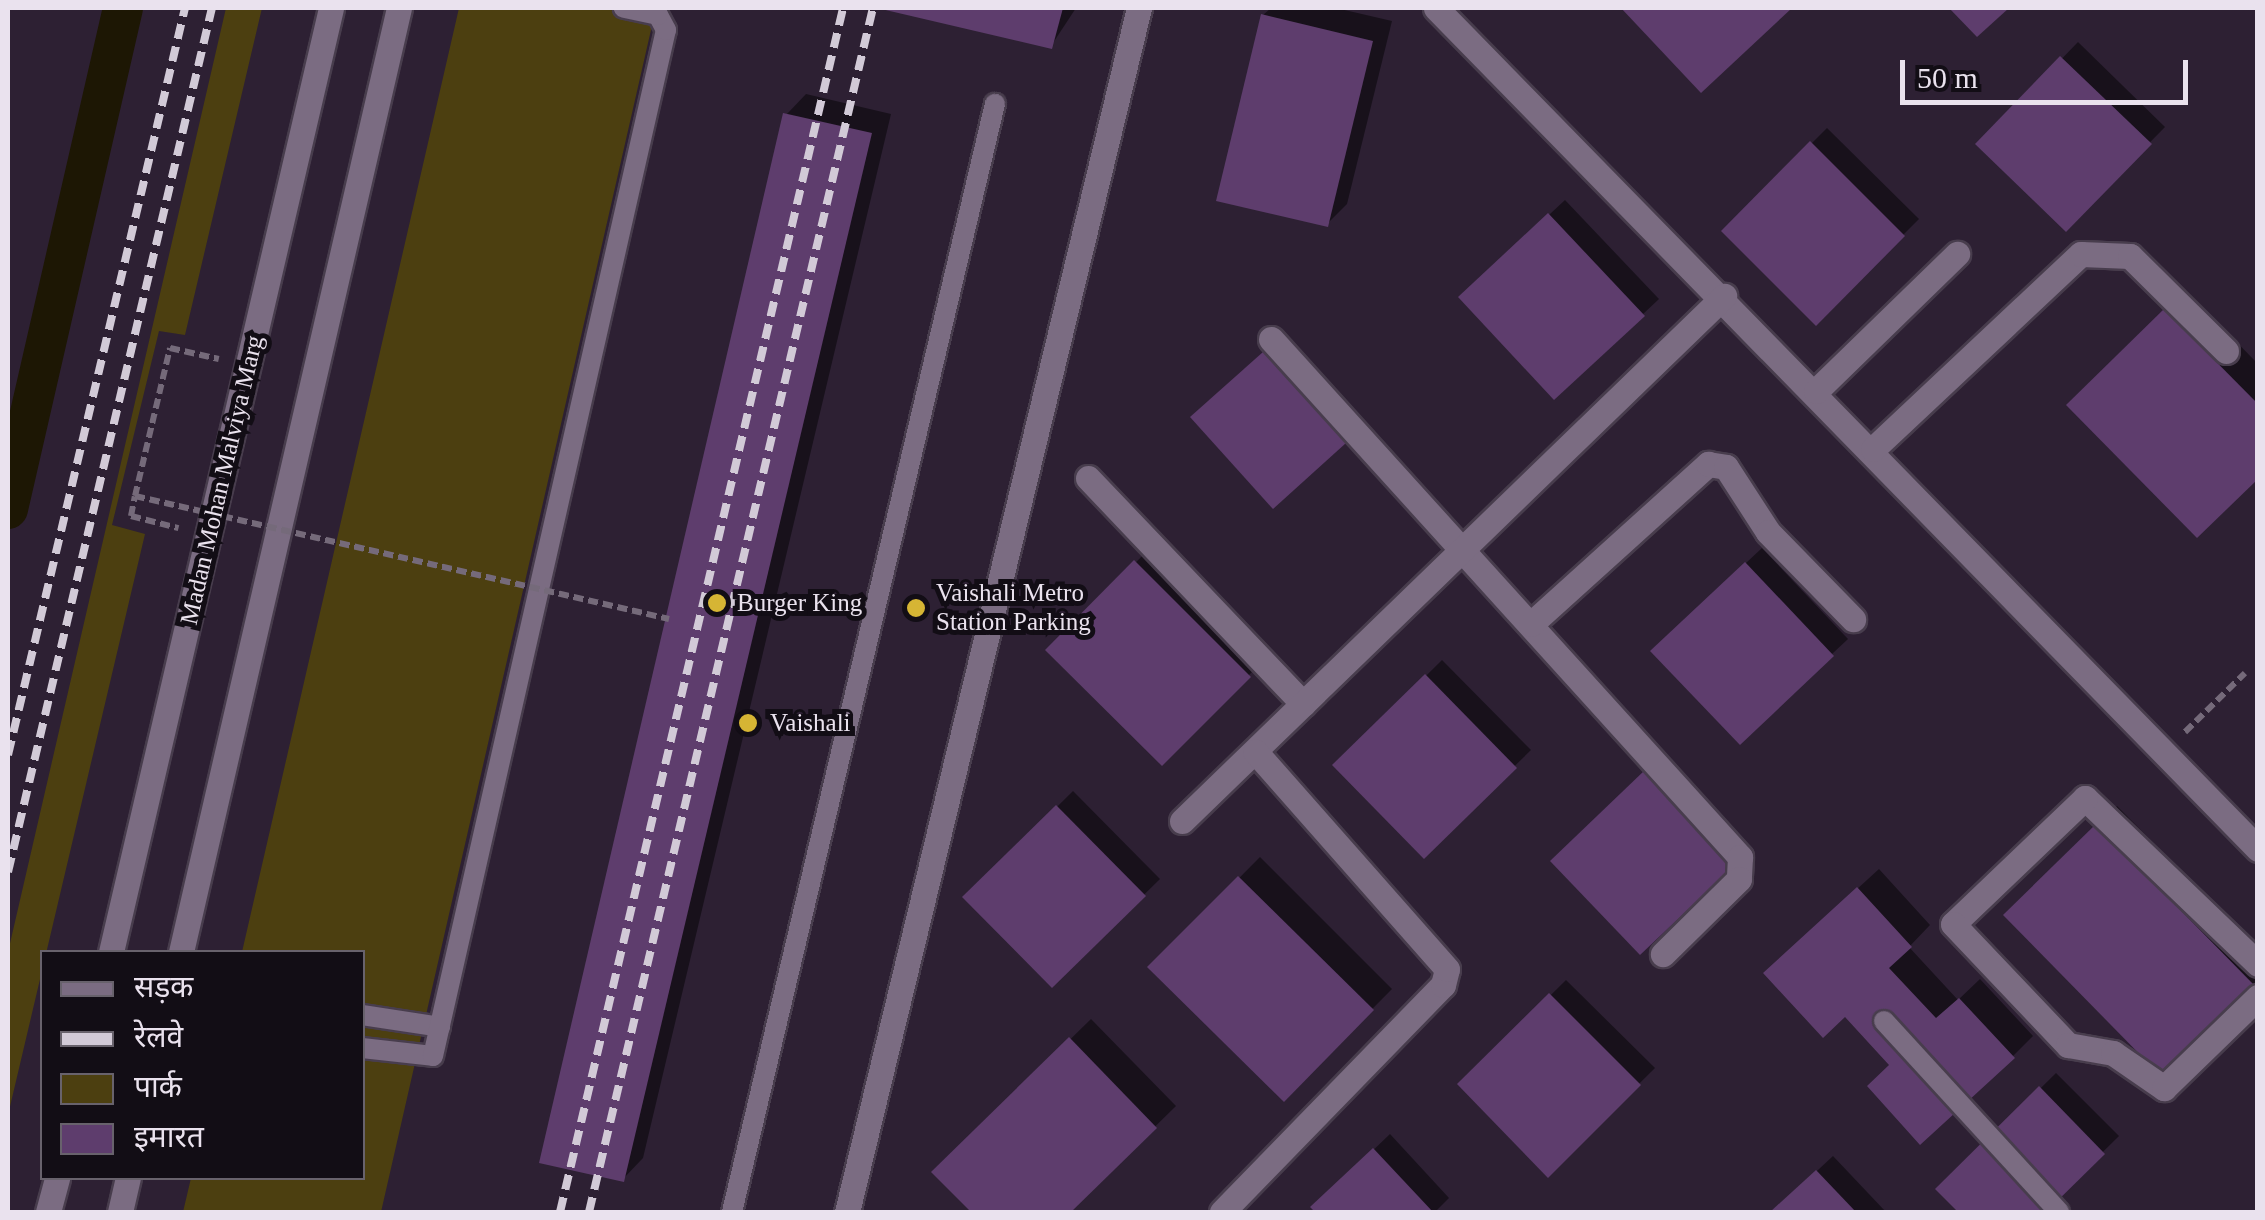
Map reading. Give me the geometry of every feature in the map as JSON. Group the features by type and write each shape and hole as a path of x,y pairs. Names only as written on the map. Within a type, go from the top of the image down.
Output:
{"street":[{"name":"Madan Mohan Malviya Marg","path":"110,950 331,8"},
{"path":"181,950 399,8"},
{"path":"847,1212 1139,8"},
{"path":"1436,8 1874,449 2258,849"},
{"path":"1816,390 1958,254"},
{"path":"1874,449 2080,254 2130,256 2226,351"},
{"path":"1182,821 1466,552 1724,296"},
{"path":"1271,340 1740,857 1739,879 1663,954"},
{"path":"1531,624 1708,464 1726,468 1768,532 1853,619"},
{"path":"1088,478 1303,704"},
{"path":"1222,1212 1443,985 1447,969 1255,750"},
{"path":"2258,964 2085,798 1953,924 2068,1045 2113,1053 2164,1088 2258,998"},
{"path":"48,1212 56,1180"},
{"path":"120,1212 128,1180"}],"lane":[{"path":"365,1048 429,1059 440,1027 666,30 658,15 624,8"},
{"path":"732,1212 995,104"},
{"path":"365,1014 440,1027"},
{"path":"1884,1021 2058,1212"}],"path":[{"path":"210,535 130,516 170,348 249,366"},
{"path":"135,496 669,619"},
{"path":"2163,754 2245,673"}],"green space":[{"path":"226,8 262,8 185,335 159,331 112,525 145,534 47,950 40,950 40,979 8,1115 8,952"},
{"path":"459,8 656,8 381,1212 183,1212 191,1180 365,1180 365,950 242,950"}],"building":[{"path":"877,8 1063,8 1052,49"},
{"path":"1621,8 1792,8 1701,93"},
{"path":"1949,8 2009,8 1977,37"},
{"path":"1261,14 1373,41 1328,227 1216,201"},
{"path":"2060,56 2152,144 2066,232 1975,144"},
{"name":"Vaishali","path":"783,113 872,133 624,1182 539,1163"},
{"path":"1810,141 1905,236 1816,326 1721,231"},
{"path":"1548,213 1645,316 1554,400 1458,297"},
{"path":"2164,309 2258,404 2258,479 2197,538 2066,405"},
{"path":"1263,352 1346,443 1273,509 1190,417"},
{"path":"1134,560 1251,677 1162,766 1045,650"},
{"path":"1745,562 1834,656 1740,745 1650,651"},
{"path":"1425,674 1517,768 1424,859 1332,765"},
{"path":"1645,770 1735,865 1640,955 1550,861"},
{"path":"1056,805 1146,896 1052,988 962,897"},
{"path":"2096,824 2255,986 2162,1077 2003,915"},
{"path":"1238,876 1374,1010 1284,1102 1147,967"},
{"path":"1857,887 1912,947 1889,968 1936,1018 1959,998 2015,1058 1920,1145 1867,1086 1889,1065 1845,1017 1823,1038 1763,973"},
{"path":"1549,993 1641,1085 1548,1178 1457,1084"},
{"path":"1069,1037 1157,1128 1071,1212 971,1212 931,1172"},
{"path":"2039,1086 2105,1154 2046,1212 1958,1212 1935,1189"},
{"path":"1373,1148 1433,1212 1315,1212 1310,1207"},
{"path":"1816,1170 1856,1212 1770,1212"}],"waterway":[{"path":"8,509 123,8"}],"railway":[{"path":"8,755 185,8"},
{"path":"8,872 212,8"},
{"path":"560,1212 843,8"},
{"path":"589,1212 873,8"}],"place":[{"name":"Burger King","path":"717,603"},
{"name":"Vaishali Metro Station Parking","path":"916,608"},
{"name":"Vaishali","path":"748,723"}]}
